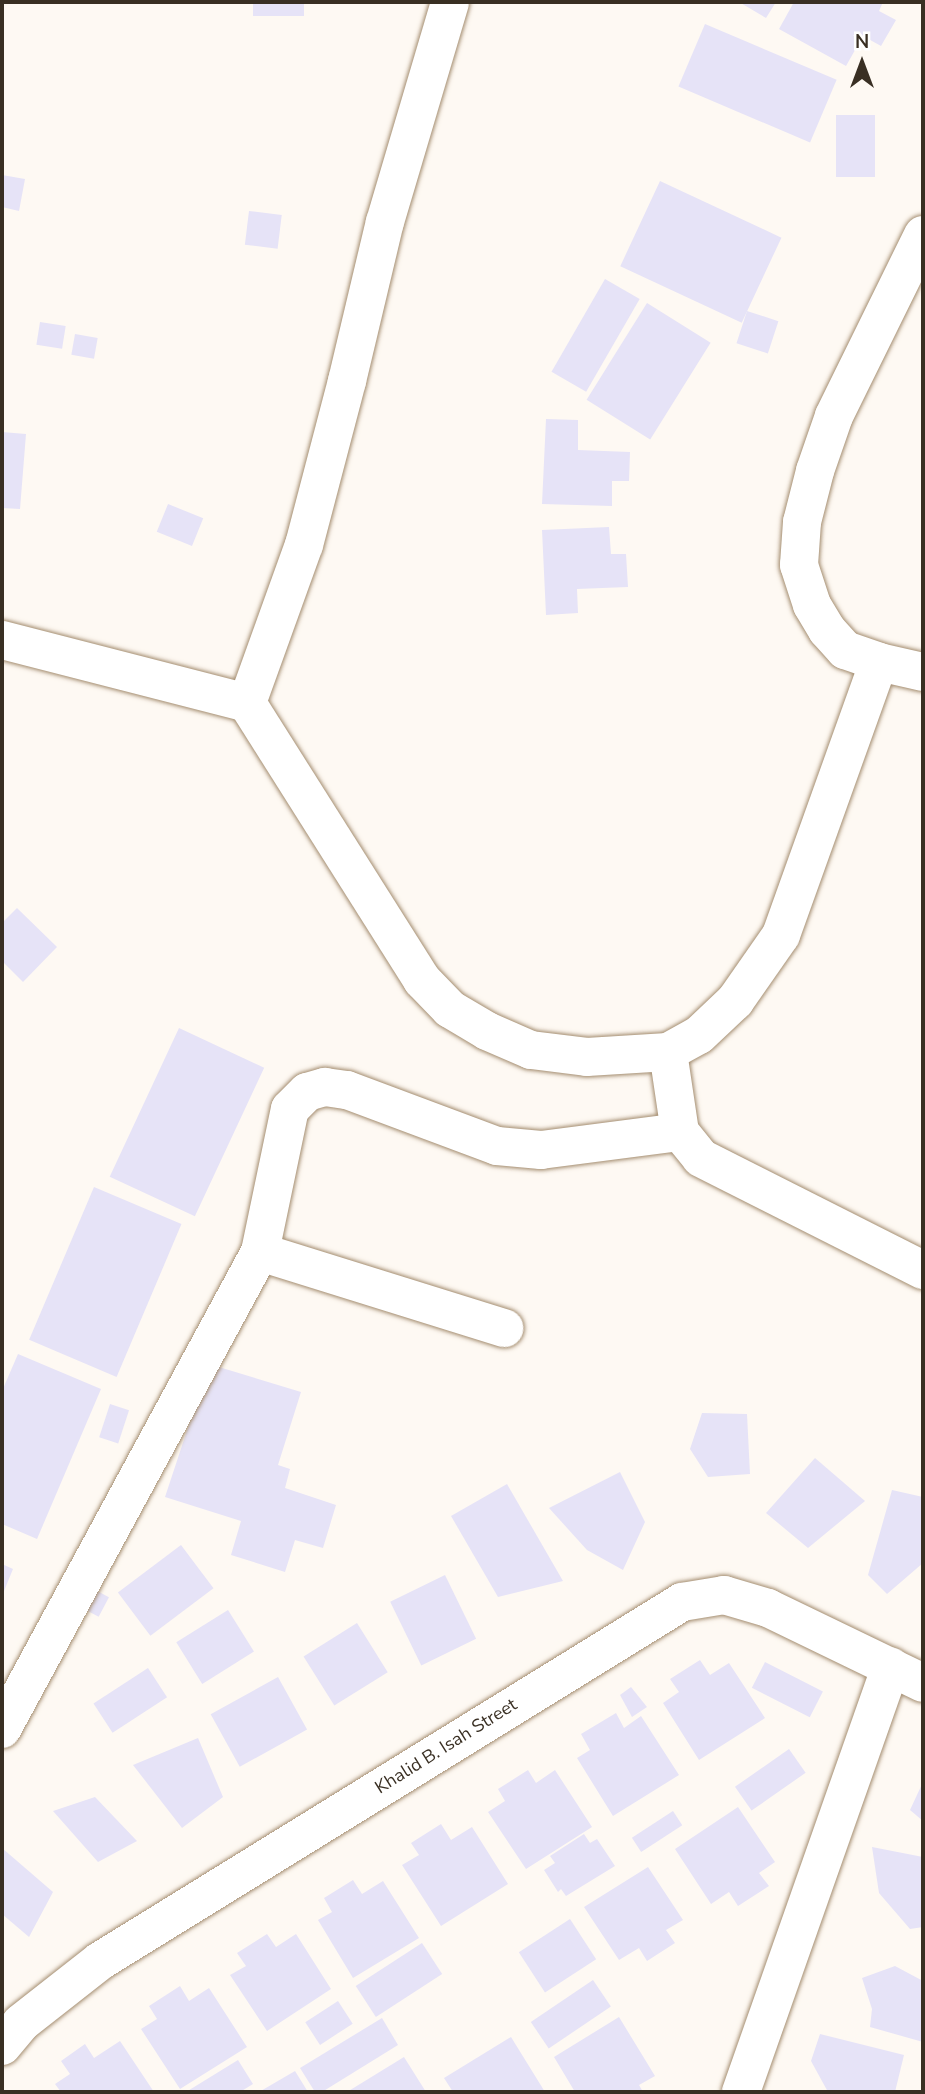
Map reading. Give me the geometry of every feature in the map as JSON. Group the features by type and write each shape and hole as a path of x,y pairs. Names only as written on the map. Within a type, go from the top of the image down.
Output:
{"street":[{"path":"247,703 304,545 384,222 450,2"},
{"path":"923,235 834,416 815,471 802,522 799,565 811,606 845,650 878,662 923,672"},
{"path":"2,640 247,703 422,979 450,1009 487,1031 531,1050 587,1057 668,1052 699,1035 734,1001 781,935 878,662"},
{"path":"668,1052 680,1132 701,1158 923,1269"},
{"path":"2,1729 260,1252 290,1109 307,1092 325,1087 346,1090 497,1146 541,1150 680,1132"},
{"path":"260,1252 504,1328"},
{"name":"Khalid B. Isah Street","path":"2,2046 21,2023 100,1961 682,1602 724,1595 768,1608 907,1675"},
{"path":"741,2092 907,1675"}],"building":[{"path":"253,2 304,2 304,16 253,16"},
{"path":"739,2 776,2 766,18"},
{"path":"794,2 883,2 879,11 896,20 881,46 863,36 846,66 779,29"},
{"path":"705,24 837,80 810,142 678,87"},
{"path":"836,115 875,115 875,177 836,177"},
{"path":"2,175 25,179 19,211 2,207"},
{"path":"660,181 781,238 742,323 620,266"},
{"path":"249,211 282,215 278,249 245,245"},
{"path":"605,279 640,299 586,392 552,372"},
{"path":"647,303 711,343 650,439 587,400"},
{"path":"747,311 778,321 768,354 736,343"},
{"path":"40,322 66,326 62,349 36,345"},
{"path":"75,334 98,338 94,359 71,355"},
{"path":"546,419 578,420 578,450 630,452 629,481 612,481 612,506 542,504"},
{"path":"2,432 26,434 20,509 2,508"},
{"path":"168,504 203,518 192,546 157,532"},
{"path":"609,527 611,554 626,554 628,587 577,589 578,613 546,615 542,530"},
{"path":"17,908 57,947 23,982 2,961 2,923"},
{"path":"179,1028 264,1068 195,1216 110,1177"},
{"path":"94,1187 181,1224 117,1377 29,1340"},
{"path":"18,1354 101,1389 37,1539 2,1524 2,1391"},
{"path":"209,1364 301,1392 278,1465 290,1469 285,1488 336,1505 323,1548 295,1540 285,1572 231,1555 241,1521 165,1497"},
{"path":"110,1404 129,1410 118,1443 99,1437"},
{"path":"702,1413 747,1414 750,1474 708,1477 690,1449"},
{"path":"815,1458 865,1501 808,1548 766,1513"},
{"path":"620,1472 645,1522 623,1570 587,1550 549,1508"},
{"path":"507,1484 563,1581 498,1597 451,1516"},
{"path":"892,1490 923,1497 923,1563 887,1594 868,1575"},
{"path":"181,1545 213,1588 150,1636 118,1593"},
{"path":"2,1564 13,1569 2,1596"},
{"path":"445,1575 476,1639 421,1666 390,1602"},
{"path":"86,1585 109,1597 99,1617 76,1604"},
{"path":"228,1610 254,1652 202,1684 176,1642"},
{"path":"357,1623 388,1672 334,1706 304,1656"},
{"path":"700,1660 710,1675 729,1663 765,1718 699,1760 663,1703 679,1692 670,1679"},
{"path":"765,1662 823,1692 810,1717 752,1688"},
{"path":"148,1668 167,1697 113,1733 93,1703"},
{"path":"278,1677 307,1729 240,1767 211,1714"},
{"path":"631,1687 647,1707 632,1717 620,1695"},
{"path":"616,1713 624,1728 641,1716 679,1775 613,1816 577,1758 590,1750 581,1734"},
{"path":"198,1738 223,1797 182,1828 133,1765"},
{"path":"789,1749 806,1773 752,1811 735,1787"},
{"path":"528,1770 536,1783 555,1770 592,1827 526,1869 488,1812 505,1801 498,1789"},
{"path":"923,1782 923,1821 910,1810"},
{"path":"95,1797 137,1841 98,1862 53,1811"},
{"path":"738,1807 775,1862 759,1873 769,1886 738,1906 729,1892 711,1904 675,1849"},
{"path":"673,1811 682,1825 641,1852 632,1838"},
{"path":"441,1824 451,1840 472,1827 508,1884 441,1926 402,1865 419,1855 411,1843"},
{"path":"584,1834 590,1843 597,1839 615,1866 566,1896 561,1889 558,1892 544,1870 555,1863 550,1856"},
{"path":"872,1847 923,1857 923,1927 910,1929 879,1893"},
{"path":"2,1848 53,1892 29,1937 2,1914"},
{"path":"648,1867 683,1920 666,1930 675,1943 647,1961 639,1948 619,1960 584,1907"},
{"path":"353,1880 362,1894 383,1881 419,1938 353,1978 318,1920 332,1912 324,1898"},
{"path":"570,1919 596,1959 545,1992 519,1952"},
{"path":"267,1934 276,1947 296,1934 331,1989 267,2031 230,1975 246,1966 237,1953"},
{"path":"422,1943 442,1974 376,2017 356,1986"},
{"path":"895,1966 923,1981 923,2042 870,2027 872,2009 862,1978"},
{"path":"593,1980 611,2007 549,2048 531,2022"},
{"path":"180,1986 189,2001 209,1988 247,2047 180,2089 141,2029 157,2019 149,2006"},
{"path":"338,2001 353,2024 320,2045 305,2022"},
{"path":"619,2017 655,2076 639,2085 643,2092 575,2092 554,2057"},
{"path":"382,2018 398,2045 322,2092 315,2092 300,2068"},
{"path":"820,2034 904,2055 895,2092 828,2092 811,2061"},
{"path":"511,2037 545,2092 453,2092 444,2078"},
{"path":"120,2041 154,2092 61,2092 55,2084 70,2074 61,2061 85,2044 94,2058"},
{"path":"404,2057 426,2092 347,2092"},
{"path":"238,2060 253,2084 240,2092 186,2092"},
{"path":"295,2071 308,2092 259,2092"}]}
